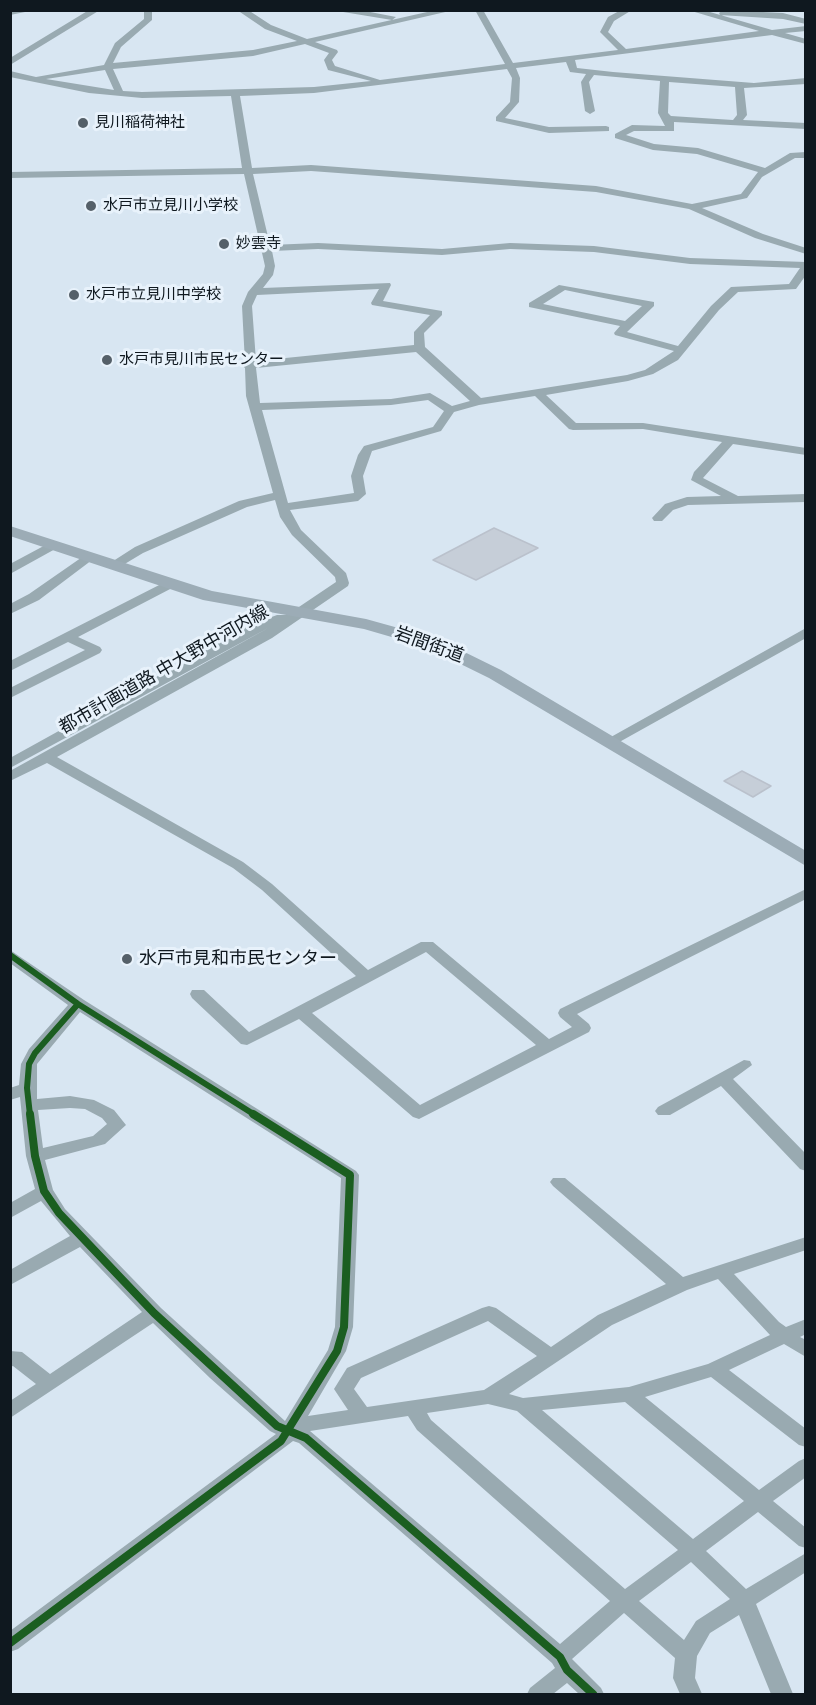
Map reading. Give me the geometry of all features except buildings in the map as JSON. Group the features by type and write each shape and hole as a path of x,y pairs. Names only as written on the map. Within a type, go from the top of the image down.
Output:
{"main road":[{"name":"岩間街道","path":"10,531 169,584 230,600 366,624 432,643 485,669 806,860"}],"street":[{"path":"10,13 31,10"},
{"path":"10,62 96,10"},
{"path":"120,93 109,66 113,50 148,20 148,10"},
{"path":"241,10 268,27 334,52 328,60 331,68 387,82"},
{"path":"335,10 413,18"},
{"path":"31,78 109,66 231,56 450,10"},
{"path":"479,10 511,65 516,78 515,97 509,109 499,119 549,130 606,129"},
{"path":"623,50 604,32 611,19 628,10"},
{"path":"696,11 783,16 806,22"},
{"path":"696,11 806,42"},
{"path":"10,74 120,93 180,96 344,88 806,28"},
{"path":"570,58 573,70 592,72 740,85 806,81"},
{"path":"590,111 585,82 592,72"},
{"path":"665,78 663,113 668,119 670,129 632,128 618,136 653,147 698,151 766,171"},
{"path":"736,122 742,115 740,85"},
{"path":"235,94 243,150 270,266 268,275 253,292 247,306 249,365 255,407 281,501 290,525 343,581 332,592 299,612"},
{"path":"668,119 806,126"},
{"path":"693,207 744,196 759,176 766,171 793,155 806,156"},
{"path":"10,175 151,175 249,169 333,168 596,189 693,207 759,236 806,251"},
{"path":"267,248 318,246 442,252 510,246 594,249 690,261 806,266"},
{"path":"113,565 139,550 258,499 281,501 354,498 360,494 357,476 368,449 437,429 450,410 478,402 628,378 649,372 674,358 715,308 735,289 792,287 806,266"},
{"path":"253,292 386,285 376,303 438,313 419,332 419,348 478,402"},
{"path":"628,325 533,305 563,287 650,304 628,325 619,333 681,350"},
{"path":"249,365 419,348"},
{"path":"538,393 573,427 643,426 806,452"},
{"path":"255,407 390,402 430,396 450,410"},
{"path":"730,440 698,475 697,480 736,500"},
{"path":"658,518 669,507 677,504 806,498"},
{"path":"10,570 53,545"},
{"path":"10,610 34,597 88,557"},
{"path":"10,667 169,584"},
{"name":"都市計画道路 中大野中河内線","path":"10,777 267,635 299,612"},
{"name":"都市計画道路 中大野中河内線","path":"10,764 255,628 299,612"},
{"path":"609,742 806,632"},
{"path":"10,694 95,650 69,637"},
{"path":"47,757 238,866 267,887 365,976"},
{"path":"302,1013 419,1113 583,1028 566,1013 806,893"},
{"path":"198,994 247,1040 357,984 365,976 427,945 546,1046"},
{"path":"10,955 78,1004 350,1175 344,1327 337,1351 289,1432 281,1441 10,1643"},
{"path":"78,1004 35,1053 29,1064 22,1096 44,1191 81,1238 154,1313 277,1426 306,1438 563,1663 592,1695"},
{"path":"664,1111 744,1065"},
{"path":"723,1078 806,1165"},
{"path":"22,1096 88,1104 108,1114 117,1125 99,1140 35,1156"},
{"path":"559,1182 680,1285"},
{"path":"10,1212 44,1191"},
{"path":"10,1279 81,1238"},
{"path":"289,1432 311,1424 488,1396 508,1386 605,1320 680,1285 806,1243"},
{"path":"721,1270 772,1326 806,1350"},
{"path":"10,1411 154,1313"},
{"path":"362,1416 344,1389 354,1373 489,1313 552,1356"},
{"path":"488,1396 523,1405 629,1394 714,1369 806,1326"},
{"path":"10,1360 15,1357 50,1384"},
{"path":"714,1369 806,1440"},
{"path":"629,1394 806,1540"},
{"path":"523,1405 693,1551 744,1600 782,1695"},
{"path":"413,1408 424,1425 686,1655"},
{"path":"538,1695 563,1663 625,1600 806,1466"},
{"path":"691,1695 684,1678 686,1655 704,1627 806,1561"}],"cycle path":[{"path":"10,955 78,1004 350,1175 344,1327 337,1351 289,1432 281,1441 10,1643"},
{"path":"78,1004 35,1053 29,1064 27,1088 35,1156 44,1191 59,1213 154,1313 217,1373 277,1426 306,1438 560,1657 567,1670 593,1694"}],"place":[{"name":"見川稲荷神社","path":"83,123"},
{"name":"水戸市立見川小学校","path":"91,206"},
{"name":"妙雲寺","path":"224,244"},
{"name":"水戸市立見川中学校","path":"74,295"},
{"name":"水戸市見川市民センター","path":"107,360"},
{"name":"水戸市見和市民センター","path":"127,959"}]}
